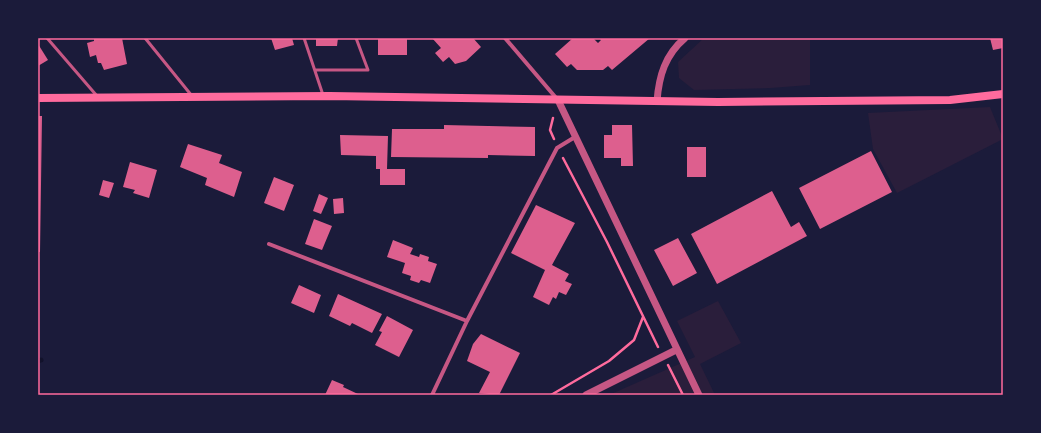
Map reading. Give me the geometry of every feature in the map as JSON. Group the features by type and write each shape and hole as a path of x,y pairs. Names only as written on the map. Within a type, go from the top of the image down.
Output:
{"main road":[{"path":"38,98 324,96 657,101 950,100 1003,94"}],"street":[{"path":"505,38 558,100 676,350 699,395"},
{"path":"657,101 658,82 665,63 672,51 685,38"},
{"path":"432,395 467,321 558,148 575,137"},
{"path":"269,244 467,321"},
{"path":"586,395 676,350"}],"lane":[{"path":"47,38 98,97"},
{"path":"145,38 193,97"},
{"path":"304,38 324,96"},
{"path":"315,70 368,70 356,38"}],"path":[{"path":"558,100 550,130 683,395"},
{"path":"551,395 609,361 634,340 643,317"}],"shaded area":[{"path":"704,38 810,38 810,85 770,88 694,90 679,78 678,62"},
{"path":"990,107 1003,139 897,193 873,149 868,113"},
{"path":"718,301 741,343 700,364 715,395 609,395 695,357 677,321"}],"building":[{"path":"94,38 122,38 127,64 104,70 101,63 98,63 96,55 90,57 87,43 94,41"},
{"path":"271,38 292,38 294,45 275,50"},
{"path":"316,38 338,38 337,46 316,46"},
{"path":"378,38 407,38 407,55 378,55"},
{"path":"432,38 473,38 481,47 466,61 455,64 449,57 443,62 435,53 441,48"},
{"path":"573,38 593,38 598,43 601,40 599,38 650,38 612,70 608,66 603,70 577,70 571,64 567,67 555,54"},
{"path":"990,38 1003,38 1003,48 993,50"},
{"path":"38,44 48,60 38,66"},
{"path":"38,116 42,116 40,252 38,252"},
{"path":"444,125 535,127 535,156 488,155 488,158 391,157 392,129 444,129"},
{"path":"612,125 632,125 633,166 621,166 621,158 604,158 604,135 612,135"},
{"path":"340,135 388,136 387,169 405,169 405,185 380,185 380,169 376,169 376,156 341,155"},
{"path":"188,144 222,155 219,163 242,172 234,197 205,185 207,178 180,167"},
{"path":"687,147 706,147 706,177 687,177"},
{"path":"871,151 892,192 820,229 799,188"},
{"path":"130,162 157,170 149,198 133,193 135,190 123,187"},
{"path":"274,177 294,185 284,211 264,203"},
{"path":"103,180 114,183 109,198 99,195"},
{"path":"772,191 791,227 799,222 807,236 717,284 691,234"},
{"path":"319,194 328,198 321,214 313,211"},
{"path":"343,198 344,213 334,214 333,199"},
{"path":"536,205 575,223 552,265 569,274 565,281 572,284 566,295 559,292 556,299 553,297 549,305 533,297 545,270 511,253"},
{"path":"314,219 332,226 322,250 305,244"},
{"path":"678,238 697,273 673,286 654,250"},
{"path":"393,240 413,248 410,254 419,257 420,254 429,257 428,261 437,264 430,283 421,280 419,283 410,280 411,276 402,273 405,263 387,257"},
{"path":"299,285 321,295 314,313 291,303"},
{"path":"338,294 382,314 372,333 352,323 350,326 329,316"},
{"path":"387,316 413,330 399,357 375,345 382,332 379,331"},
{"path":"481,334 520,353 499,395 479,393 490,372 467,361 473,344"},
{"path":"332,380 344,385 343,387 360,395 325,395"}]}
